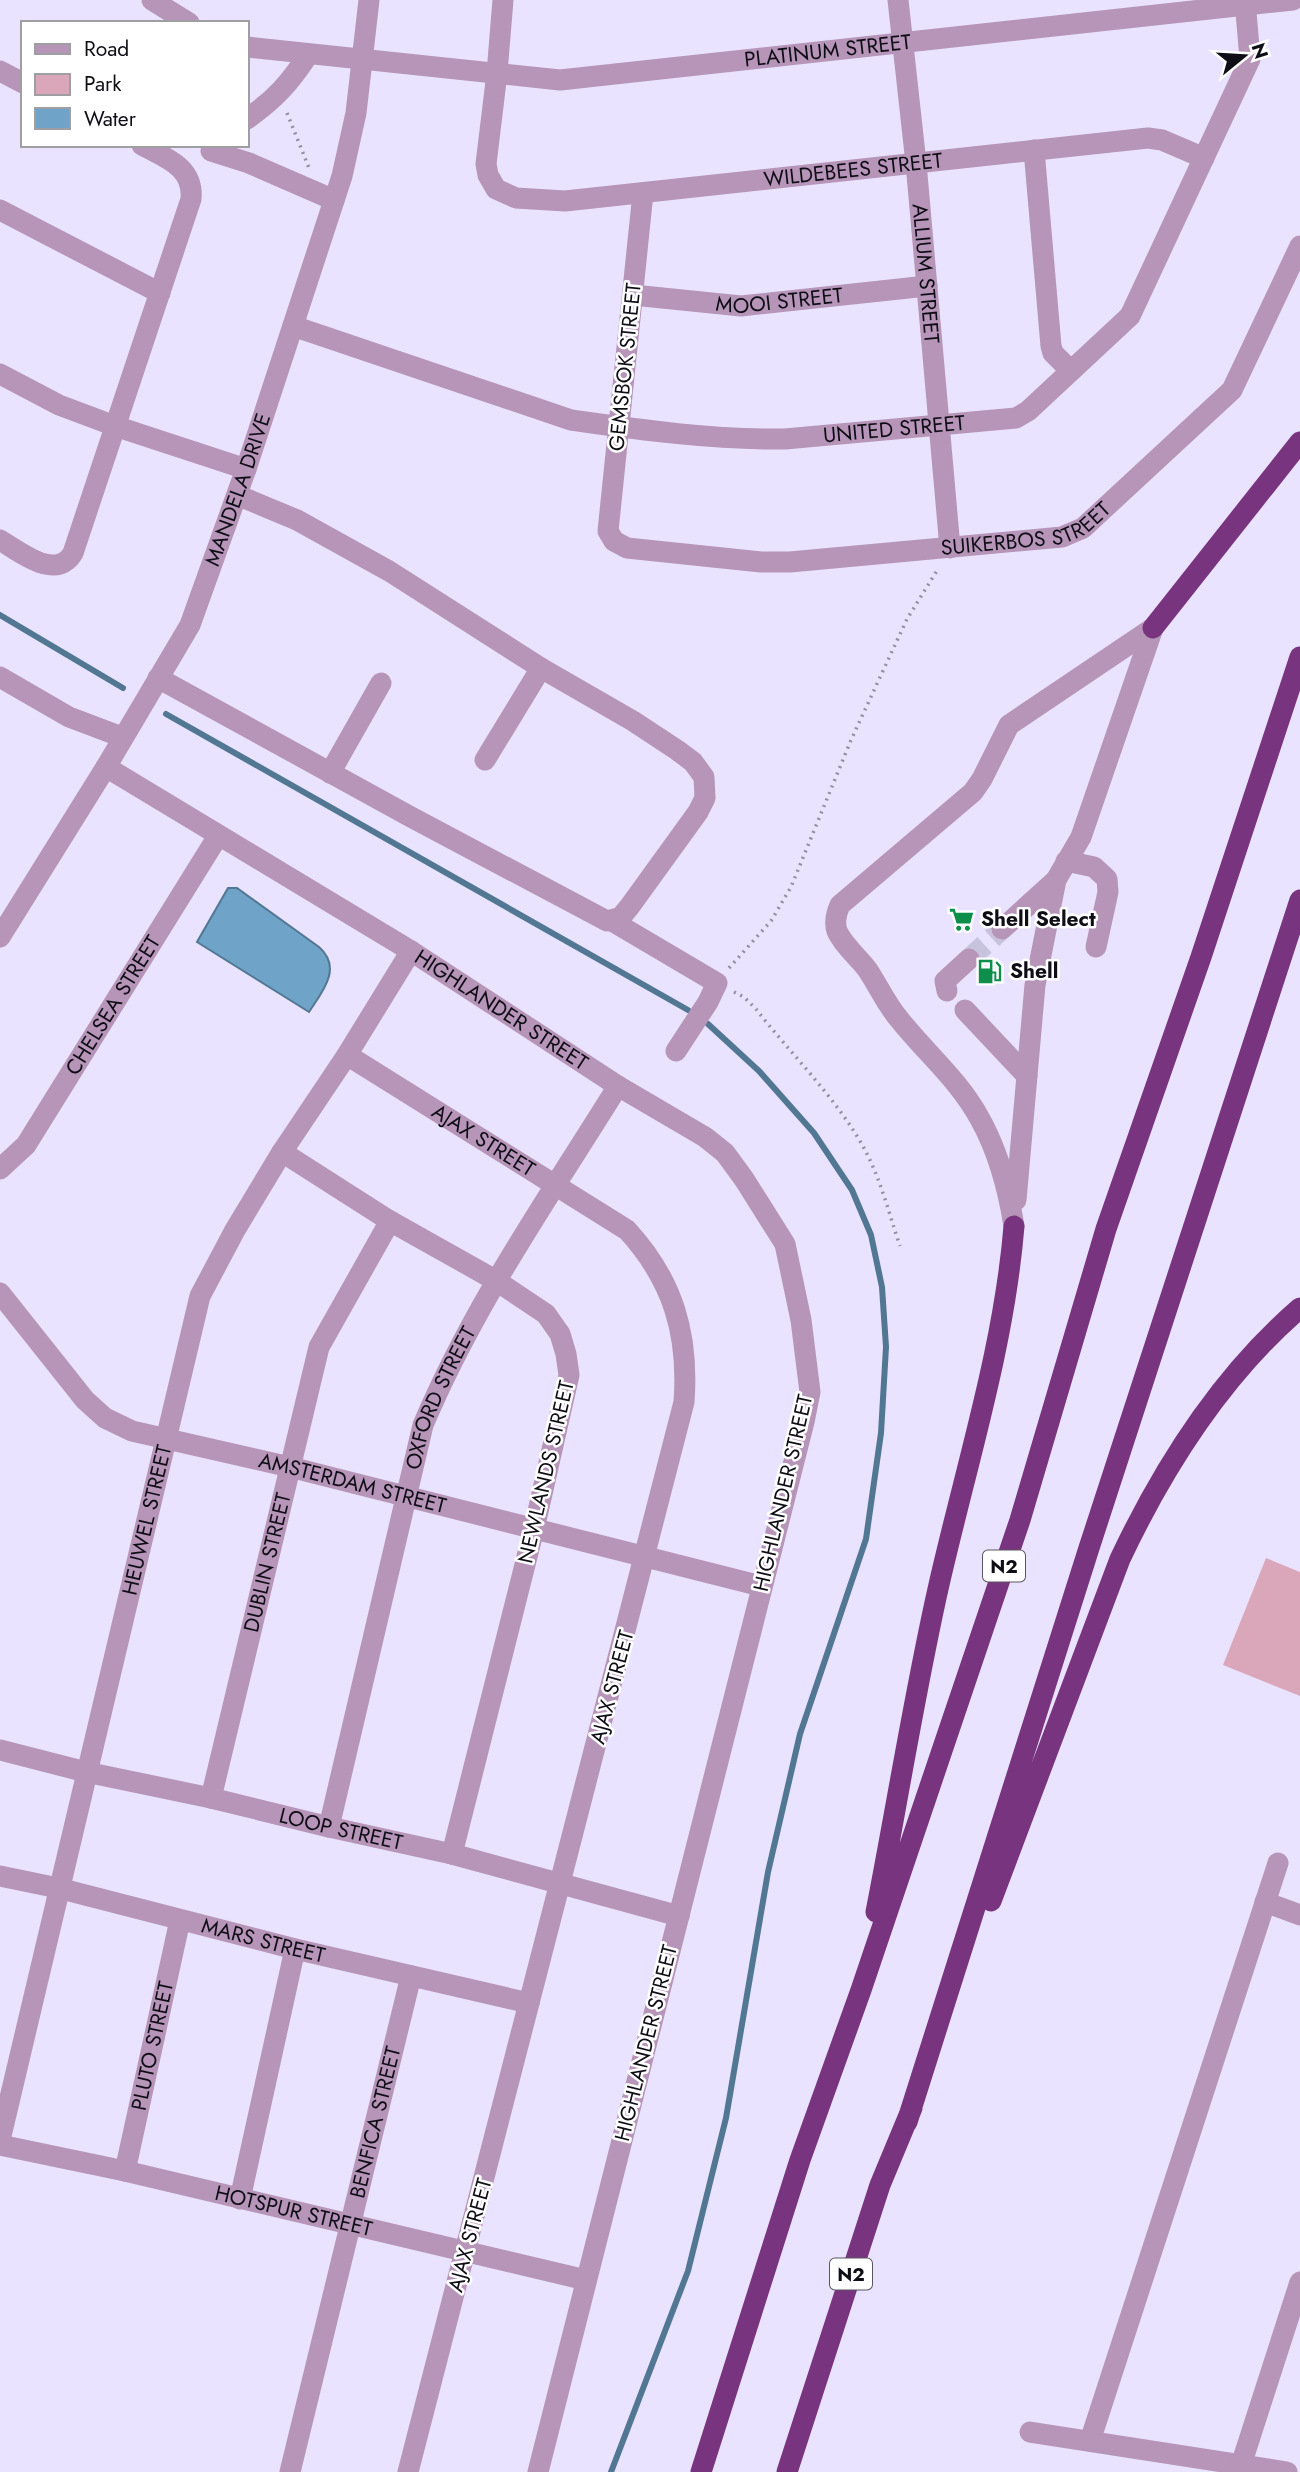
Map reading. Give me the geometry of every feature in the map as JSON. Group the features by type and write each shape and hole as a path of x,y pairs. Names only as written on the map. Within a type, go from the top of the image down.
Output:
{"highway":[{"path":"1153,628 1300,442"},
{"name":"N2","path":"701,2472 800,2160 862,1990 1020,1520 1106,1228 1201,957 1300,657"},
{"name":"N2","path":"787,2472 880,2185 907,2122 1093,1535 1300,900"},
{"path":"862,1990 937,1591 992,1363 1009,1278 1014,1226"},
{"path":"907,2122 1115,1573 1144,1509 1194,1426 1246,1362 1300,1308"}],"street":[{"path":"152,0 186,21"},
{"name":"MANDELA DRIVE","path":"0,937 106,767 190,625 246,469 293,326 326,197 342,176 355,113 369,0"},
{"path":"497,73 503,0"},
{"name":"ALLIUM STREET","path":"898,0 916,163 950,548"},
{"name":"PLATINUM STREET","path":"248,47 560,80 1245,2 1293,0"},
{"name":"UNITED STREET","path":"293,326 571,420 618,427 756,440 1011,419 1020,416 1130,316 1250,59 1245,2"},
{"path":"248,118 273,100 290,82 308,55"},
{"path":"0,71 21,82"},
{"name":"WILDEBEES STREET","path":"497,73 486,163 489,179 501,193 516,198 565,201 1148,138 1162,140 1204,158"},
{"path":"0,540 43,564 56,565 68,560 73,553 191,199 191,184 187,175 176,163 146,147"},
{"path":"187,175 214,148 326,197"},
{"path":"1034,150 1051,346 1053,353 1071,371"},
{"name":"GEMSBOK STREET","path":"614,541 607,525 643,192"},
{"path":"0,210 160,293"},
{"name":"SUIKERBOS STREET","path":"614,541 627,548 761,562 790,562 1062,537 1083,528 1232,390 1300,246"},
{"name":"MOOI STREET","path":"632,295 741,306 927,286"},
{"path":"0,374 59,405 246,469"},
{"path":"237,495 297,520 389,571 541,668 633,721 693,762 704,777 705,798 698,812 621,917 612,921"},
{"path":"1014,1226 1035,985 1056,880 1082,838 1153,628"},
{"path":"1014,1226 1006,1182 980,1118 952,1077 898,1019 867,970 838,934 836,912 839,905 972,792 982,779 1009,725 1153,628"},
{"path":"485,760 541,668"},
{"path":"0,677 69,717 126,730"},
{"path":"155,682 243,723 598,918 612,921 712,993 676,1051"},
{"path":"330,773 381,683"},
{"name":"HIGHLANDER STREET","path":"106,767 411,951 618,1086 705,1137 725,1153 785,1244 801,1320 810,1392 538,2472"},
{"name":"CHELSEA STREET","path":"0,1169 26,1145 218,836"},
{"path":"1066,861 1094,867 1107,879 1108,892 1097,947"},
{"path":"1002,929 1056,880"},
{"name":"HEUWEL STREET","path":"0,2140 200,1296 235,1230 282,1152 347,1055 411,951"},
{"path":"947,991 945,981 969,959"},
{"path":"965,1010 1027,1076"},
{"name":"AJAX STREET","path":"347,1055 627,1230 647,1251 664,1280 684,1356 684,1402 408,2472"},
{"name":"OXFORD STREET","path":"329,1827 423,1425 437,1391 495,1280 618,1086"},
{"name":"NEWLANDS STREET","path":"282,1152 390,1221 495,1280 546,1314 560,1334 566,1354 569,1375 534,1529 452,1854"},
{"name":"DUBLIN STREET","path":"211,1798 319,1347 390,1221"},
{"name":"AMSTERDAM STREET","path":"0,1293 85,1400 105,1418 132,1431 290,1467 761,1586"},
{"name":"LOOP STREET","path":"0,1750 86,1772 452,1854 679,1916"},
{"path":"1090,2441 1278,1863"},
{"name":"MARS STREET","path":"0,1876 58,1888 295,1949 529,2003"},
{"path":"1265,1902 1300,1914"},
{"name":"PLUTO STREET","path":"125,2171 180,1920"},
{"path":"240,2199 295,1949"},
{"name":"BENFICA STREET","path":"290,2472 411,1976"},
{"name":"HOTSPUR STREET","path":"0,2145 125,2171 348,2226 586,2280"},
{"path":"1241,2465 1300,2282"},
{"path":"1030,2432 1287,2472"}],"path":[{"path":"273,100 286,110 326,197"},
{"path":"712,993 771,921 791,887 850,740 907,619 950,548"},
{"path":"712,993 744,997 846,1118 877,1176 900,1246"}],"green space":[{"path":"1266,1558 1300,1572 1300,1696 1223,1665"}],"water":[{"path":"228,888 237,888 319,947 326,955 330,972 328,980 309,1012 197,942"}],"waterway":[{"path":"0,615 123,688"},
{"path":"166,714 688,1010"},
{"path":"611,2472 688,2271 726,2118 768,1872 800,1734 866,1539 881,1433 886,1347 882,1287 871,1235 852,1190 814,1133 759,1071 708,1024"}],"tunnel":[{"path":"969,959 1002,929"}],"place":[{"name":"Shell Select","path":"961,919"},
{"name":"Shell","path":"990,971"}]}
